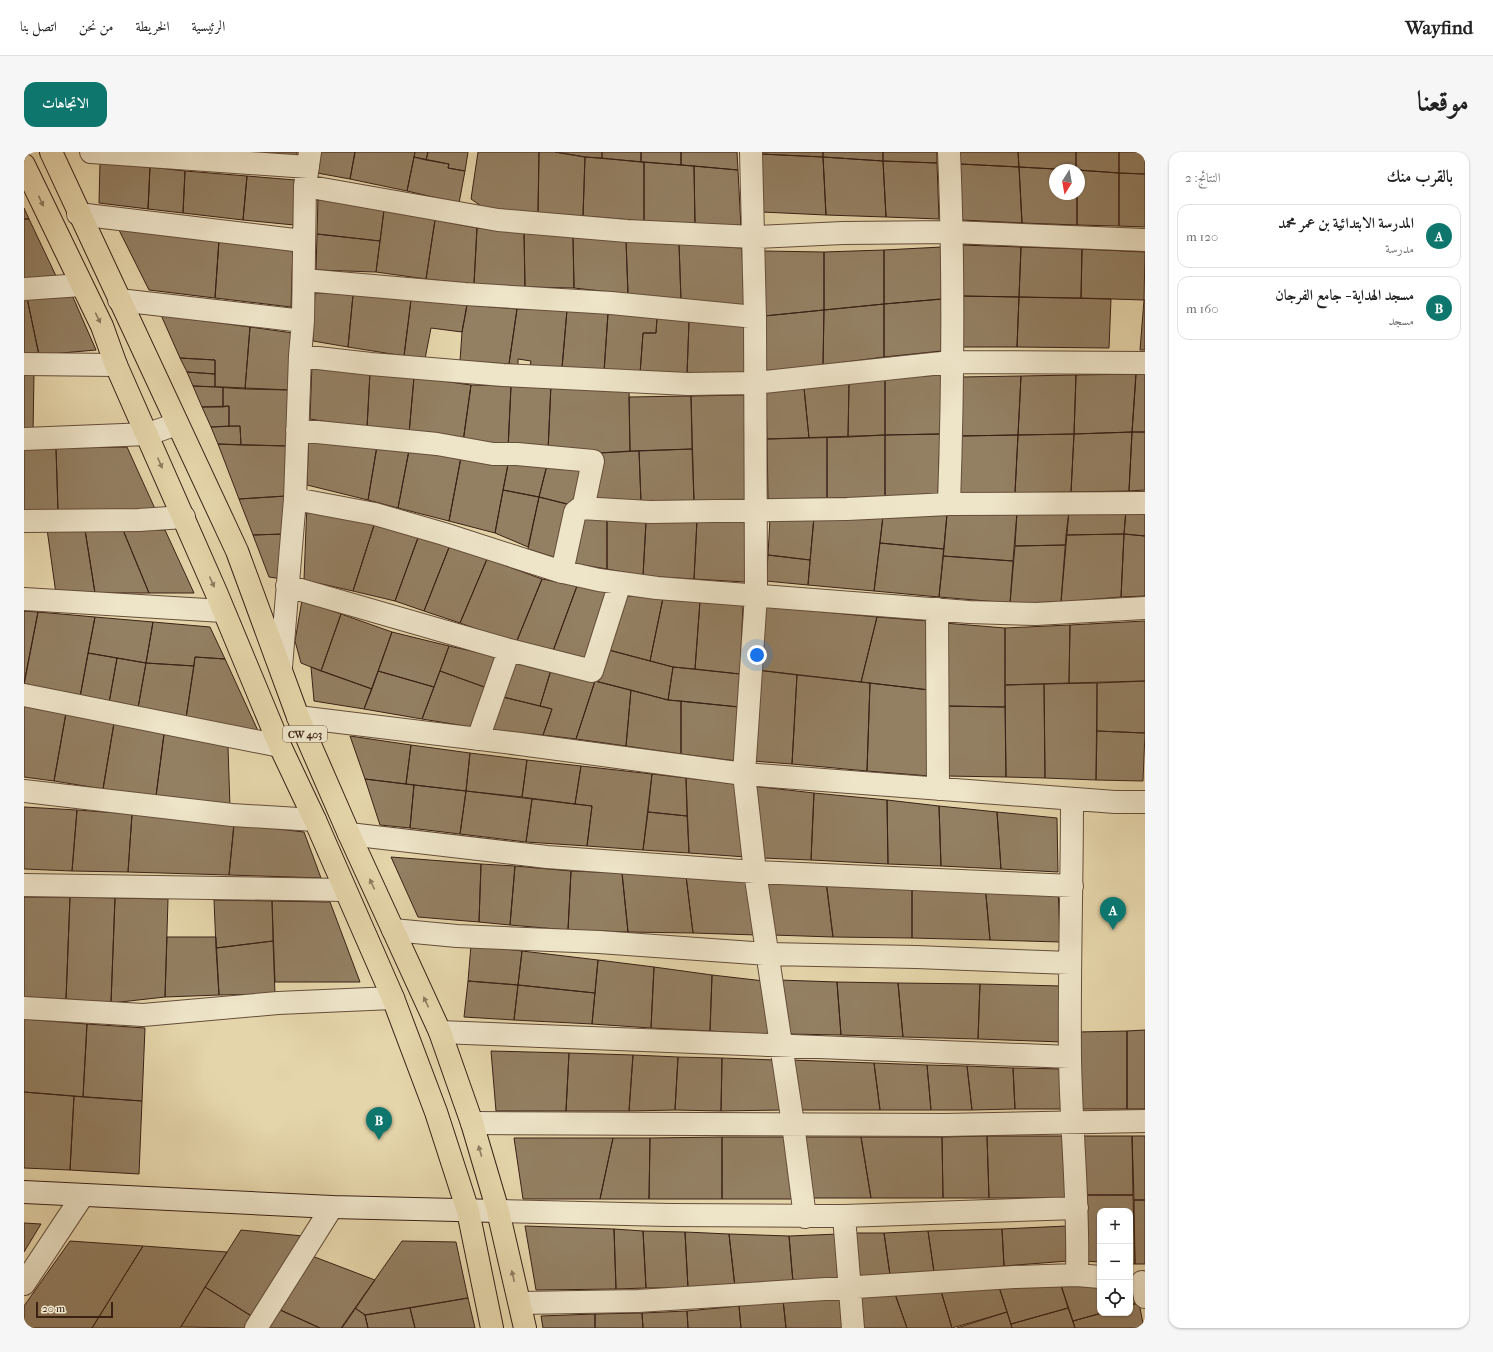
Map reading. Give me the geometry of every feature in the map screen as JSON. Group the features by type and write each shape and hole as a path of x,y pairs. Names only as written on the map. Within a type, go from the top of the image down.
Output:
{"main road":[{"name":"CW 403","path":"50,152 118,300 237,551 281,667 298,717 349,834 440,1032 472,1123 498,1211 525,1328"},
{"name":"CW 403","path":"24,166 102,326 116,365 184,517 280,746 315,820 344,890 393,998 436,1112 468,1211 492,1328"}],"street":[{"path":"91,152 308,169 498,220 627,231 754,237 843,233 952,232 1145,240"},
{"path":"751,152 754,237 757,509 756,595 744,774 755,872 794,1124 805,1217"},
{"path":"949,504 952,232 950,152"},
{"path":"281,667 295,499 308,169"},
{"path":"78,214 304,241"},
{"path":"304,280 465,294 611,303 755,317"},
{"path":"24,289 81,285"},
{"path":"118,300 303,321"},
{"path":"300,356 371,364 503,375 688,384 755,383 951,362 1145,362"},
{"path":"24,364 116,365"},
{"path":"24,439 148,434 177,424"},
{"path":"297,430 437,444 493,454 517,454 593,462 583,508"},
{"path":"295,499 375,514 444,534 562,572 620,583 657,588 937,609 1036,614 1145,608"},
{"path":"562,572 575,512 583,508 650,512 757,509 847,509 949,504 1145,503"},
{"path":"24,521 139,520 184,517"},
{"path":"287,586 509,650 592,671 620,583"},
{"path":"24,599 223,611"},
{"path":"937,609 938,789"},
{"path":"478,739 509,650"},
{"path":"24,695 280,746"},
{"path":"298,717 744,774 1072,799 1115,802 1145,802"},
{"path":"24,791 232,815 315,820"},
{"path":"1072,799 1070,1057 1077,1208 1077,1275"},
{"path":"349,834 547,857 755,872 1072,886"},
{"path":"24,885 344,890"},
{"path":"393,930 457,936 599,942 768,954 1070,963"},
{"path":"24,1008 143,1015 278,1003 393,998"},
{"path":"440,1032 782,1044 1070,1057"},
{"path":"472,1123 794,1124 1072,1123 1145,1121"},
{"path":"24,1192 332,1207 805,1217 1077,1208"},
{"path":"24,1284 83,1196"},
{"path":"256,1328 332,1207"},
{"path":"844,1216 853,1328"},
{"path":"520,1303 638,1301 1014,1277 1077,1275 1097,1278"}],"building":[{"path":"255,152 297,152 297,158 254,154"},
{"path":"320,152 355,152 350,179 317,173"},
{"path":"355,152 415,152 407,191 350,179"},
{"path":"415,152 428,152 426,160 414,157"},
{"path":"428,152 468,152 465,171 448,168 449,164 426,160"},
{"path":"478,152 539,152 538,213 487,210 471,199"},
{"path":"539,152 555,152 585,157 583,216 538,213"},
{"path":"555,152 602,152 602,158 585,157"},
{"path":"602,152 641,152 641,162 602,158"},
{"path":"641,152 681,152 681,165 641,162"},
{"path":"681,152 737,152 738,170 681,165"},
{"path":"761,152 823,152 823,157 761,154"},
{"path":"823,152 883,152 883,161 823,157"},
{"path":"883,152 937,152 937,163 883,161"},
{"path":"960,152 1018,152 1019,167 960,164"},
{"path":"1018,152 1076,152 1076,164 1049,164 1049,169 1019,167"},
{"path":"1076,152 1119,152 1119,173 1085,171 1085,164 1076,164"},
{"path":"1119,152 1145,152 1145,174 1119,173"},
{"path":"761,154 823,157 826,215 762,212"},
{"path":"414,157 449,164 448,168 465,171 459,203 407,191"},
{"path":"585,157 644,162 644,221 583,216"},
{"path":"823,157 883,161 886,217 826,215"},
{"path":"883,161 937,163 939,219 886,217"},
{"path":"100,162 150,167 148,209 99,203"},
{"path":"644,162 694,166 695,225 644,221"},
{"path":"960,164 1019,167 1022,223 962,220"},
{"path":"694,166 738,170 741,228 695,225"},
{"path":"150,167 185,171 183,213 148,209"},
{"path":"1019,167 1049,169 1049,200 1077,200 1077,225 1022,223"},
{"path":"1085,170 1119,173 1119,226 1077,225 1077,200 1085,200"},
{"path":"185,171 247,176 243,220 183,213"},
{"path":"1119,173 1145,174 1145,227 1119,226"},
{"path":"247,176 295,180 294,225 243,220"},
{"path":"318,197 384,210 380,241 317,234"},
{"path":"24,208 29,219 24,219"},
{"path":"384,210 435,220 426,279 376,272"},
{"path":"24,219 29,219 57,278 24,281"},
{"path":"435,220 477,228 474,284 426,279"},
{"path":"118,228 219,240 215,298 149,290"},
{"path":"477,228 524,232 525,287 474,284"},
{"path":"524,232 573,237 574,288 525,287"},
{"path":"317,234 380,241 376,272 316,270"},
{"path":"573,237 626,240 628,294 574,288"},
{"path":"219,240 293,249 291,307 215,298"},
{"path":"626,240 679,244 681,300 628,294"},
{"path":"679,244 742,248 744,306 681,300"},
{"path":"961,245 1021,247 1019,297 961,296"},
{"path":"942,247 942,299 884,304 884,250"},
{"path":"1021,247 1082,249 1081,298 1019,297"},
{"path":"1082,249 1145,252 1144,300 1081,298"},
{"path":"884,250 884,304 824,310 824,252"},
{"path":"763,251 824,252 824,310 764,316"},
{"path":"315,292 353,295 348,347 313,341"},
{"path":"72,295 96,350 39,355 27,298"},
{"path":"353,295 411,300 404,356 348,347"},
{"path":"961,296 1019,297 1017,347 961,347"},
{"path":"1019,297 1111,299 1109,348 1017,347"},
{"path":"24,298 27,298 39,355 24,355"},
{"path":"942,299 942,351 884,357 884,304"},
{"path":"411,300 467,305 462,332 431,328 425,359 404,356"},
{"path":"1144,300 1145,350 1140,350"},
{"path":"884,304 884,357 823,365 824,310"},
{"path":"467,305 517,309 509,364 460,361 462,332"},
{"path":"517,309 567,310 562,368 530,366 531,361 518,359 518,365 509,364"},
{"path":"567,310 608,313 604,372 562,368"},
{"path":"824,310 823,365 765,371 764,316"},
{"path":"608,313 657,318 656,333 643,333 640,374 604,372"},
{"path":"161,315 250,327 245,389 215,387 215,360 180,358"},
{"path":"657,318 689,321 687,375 640,374 643,333 656,333"},
{"path":"689,321 747,326 746,376 687,375"},
{"path":"250,327 293,333 290,390 245,389"},
{"path":"180,358 215,360 215,374 187,372"},
{"path":"312,364 370,372 367,428 310,419"},
{"path":"187,372 215,374 215,387 193,386"},
{"path":"370,372 414,377 409,434 367,428"},
{"path":"24,373 34,373 33,433 24,433"},
{"path":"1136,374 1145,374 1145,432 1132,432"},
{"path":"1136,374 1132,432 1074,434 1076,375"},
{"path":"942,375 940,434 885,435 885,378"},
{"path":"1076,375 1074,434 1018,435 1021,376"},
{"path":"1021,376 1018,435 959,436 961,377"},
{"path":"414,377 471,385 463,442 409,434"},
{"path":"885,378 885,435 848,437 849,383"},
{"path":"849,383 848,437 809,438 804,388"},
{"path":"551,384 629,388 630,451 599,453 548,451"},
{"path":"551,384 548,451 508,449 511,386"},
{"path":"471,385 511,386 508,449 463,442"},
{"path":"193,386 223,387 223,407 202,407"},
{"path":"223,387 290,390 288,446 241,445 240,426 229,426 229,406 223,407"},
{"path":"804,388 809,438 767,439 766,393"},
{"path":"745,395 754,500 694,501 691,396"},
{"path":"691,396 692,449 630,451 629,397"},
{"path":"229,406 229,426 211,427 202,407"},
{"path":"240,426 241,445 218,444 211,427"},
{"path":"309,429 378,440 368,500 307,485"},
{"path":"1132,432 1145,432 1145,490 1129,491"},
{"path":"1132,432 1129,491 1071,492 1074,434"},
{"path":"940,434 938,495 885,497 885,435"},
{"path":"1074,434 1071,492 1015,493 1018,435"},
{"path":"885,435 885,497 827,498 827,437"},
{"path":"1018,435 1015,493 957,495 959,436"},
{"path":"827,437 827,498 768,499 767,439"},
{"path":"378,440 410,445 398,508 368,500"},
{"path":"218,444 288,446 286,496 239,499"},
{"path":"410,445 462,452 449,521 398,508"},
{"path":"127,447 156,511 58,512 56,448"},
{"path":"56,448 58,512 24,512 24,449"},
{"path":"692,449 694,501 641,502 639,451"},
{"path":"639,451 641,502 587,504 599,453"},
{"path":"462,452 509,459 495,533 449,521"},
{"path":"509,459 547,465 539,497 503,490"},
{"path":"547,465 587,471 571,505 539,497"},
{"path":"503,490 539,497 528,547 495,533"},
{"path":"286,496 284,534 253,535 239,499"},
{"path":"539,497 571,505 560,559 528,549"},
{"path":"307,502 375,522 353,591 304,580"},
{"path":"1145,509 1145,536 1124,534 1126,510"},
{"path":"1126,510 1124,534 1066,535 1069,511"},
{"path":"1069,511 1066,545 1015,546 1017,512"},
{"path":"1017,512 1013,561 943,556 947,514"},
{"path":"947,514 944,549 880,543 883,516"},
{"path":"581,515 607,518 607,569 571,563"},
{"path":"883,516 874,591 808,585 814,517"},
{"path":"814,517 810,560 768,555 770,518"},
{"path":"607,518 646,522 643,576 607,569"},
{"path":"748,519 745,582 694,579 697,520"},
{"path":"697,520 694,579 643,576 646,522"},
{"path":"375,522 419,535 395,601 353,591"},
{"path":"47,529 85,530 95,593 56,594"},
{"path":"85,530 123,530 149,593 95,593"},
{"path":"123,530 165,530 194,593 149,593"},
{"path":"284,534 282,579 269,577 253,535"},
{"path":"1124,534 1121,597 1061,602 1066,535"},
{"path":"1124,534 1145,536 1145,596 1121,597"},
{"path":"419,535 450,545 424,611 395,601"},
{"path":"880,543 944,549 939,597 874,591"},
{"path":"450,545 487,559 460,623 424,611"},
{"path":"1066,545 1061,602 1010,603 1015,546"},
{"path":"768,555 810,560 808,585 766,581"},
{"path":"943,556 1013,561 1010,603 939,597"},
{"path":"487,559 542,579 516,643 460,623"},
{"path":"542,579 577,586 553,651 516,643"},
{"path":"577,586 611,593 590,660 553,651"},
{"path":"636,595 663,598 650,661 605,649 621,597"},
{"path":"663,598 700,601 695,669 673,667 650,661"},
{"path":"302,600 341,614 321,671 301,663 295,641"},
{"path":"700,601 743,605 740,674 695,669"},
{"path":"761,606 877,617 861,682 757,670"},
{"path":"24,611 38,612 24,683"},
{"path":"38,612 95,617 80,697 24,685"},
{"path":"341,614 392,632 372,689 321,671"},
{"path":"95,617 153,622 146,663 88,653"},
{"path":"877,617 929,621 929,690 861,682"},
{"path":"1145,621 1145,681 1069,683 1070,625"},
{"path":"153,622 210,627 225,659 195,657 194,666 146,663"},
{"path":"944,623 1005,628 1005,707 945,706"},
{"path":"1070,625 1069,683 1005,685 1005,628"},
{"path":"392,632 449,646 434,687 378,671"},
{"path":"449,646 498,657 487,688 440,671"},
{"path":"605,649 673,667 668,700 595,681"},
{"path":"88,653 117,658 109,703 80,697"},
{"path":"195,657 225,659 259,733 186,718"},
{"path":"117,658 146,663 138,708 109,703"},
{"path":"516,662 551,670 540,706 503,697"},
{"path":"146,663 194,666 186,718 138,708"},
{"path":"311,667 372,689 364,709 314,701"},
{"path":"673,667 740,674 739,707 668,700"},
{"path":"551,670 595,681 576,739 543,735 552,709 540,706"},
{"path":"757,670 797,675 792,764 752,761"},
{"path":"378,671 434,687 422,719 364,709"},
{"path":"440,671 487,688 471,727 422,719"},
{"path":"797,675 870,683 867,771 792,764"},
{"path":"595,681 631,690 626,746 576,739"},
{"path":"1145,681 1145,733 1097,731 1097,683"},
{"path":"870,683 929,690 930,776 867,771"},
{"path":"1097,683 1096,780 1045,778 1044,684"},
{"path":"1044,684 1045,778 1006,777 1005,685"},
{"path":"631,690 668,700 681,701 681,754 626,746"},
{"path":"503,697 552,709 543,735 490,730"},
{"path":"681,701 739,707 737,761 681,754"},
{"path":"24,704 66,713 54,781 24,777"},
{"path":"945,706 1005,707 1006,777 946,776"},
{"path":"66,713 114,723 103,789 54,781"},
{"path":"114,723 164,734 156,796 103,789"},
{"path":"1097,731 1145,733 1143,781 1096,780"},
{"path":"164,734 228,747 230,807 156,796"},
{"path":"350,736 411,745 406,784 365,779"},
{"path":"411,745 470,753 466,791 406,784"},
{"path":"470,753 527,760 522,797 466,791"},
{"path":"527,760 581,766 575,804 522,797"},
{"path":"581,766 652,774 643,850 587,846 592,806 575,804"},
{"path":"652,774 686,778 687,816 648,812"},
{"path":"686,778 736,784 746,857 689,853"},
{"path":"365,779 414,785 410,828 380,825"},
{"path":"414,785 466,791 460,834 410,828"},
{"path":"752,786 814,793 811,860 762,858"},
{"path":"466,791 532,799 526,842 460,834"},
{"path":"814,793 887,800 888,864 811,860"},
{"path":"532,799 592,806 587,846 526,842"},
{"path":"887,800 939,806 941,866 888,864"},
{"path":"939,806 997,812 1001,869 941,866"},
{"path":"24,807 77,810 72,871 24,869"},
{"path":"77,810 132,814 128,872 72,871"},
{"path":"648,812 687,816 689,853 643,850"},
{"path":"997,812 1057,818 1058,872 1001,869"},
{"path":"132,814 234,824 229,875 128,872"},
{"path":"234,824 304,832 321,878 229,875"},
{"path":"391,857 481,864 479,922 418,917"},
{"path":"481,864 515,866 510,925 479,922"},
{"path":"515,866 571,871 568,930 510,925"},
{"path":"571,871 622,873 628,932 568,930"},
{"path":"622,873 686,876 693,933 628,932"},
{"path":"686,876 749,879 757,935 693,933"},
{"path":"765,880 826,881 833,937 773,935"},
{"path":"826,881 912,883 912,938 833,937"},
{"path":"912,883 985,884 990,940 912,938"},
{"path":"985,884 1058,885 1060,942 990,940"},
{"path":"24,897 70,897 66,999 24,997"},
{"path":"70,897 115,898 111,1003 66,999"},
{"path":"115,898 168,899 165,997 111,1003"},
{"path":"214,900 272,901 273,941 216,948"},
{"path":"272,901 330,902 360,982 275,982"},
{"path":"167,937 216,937 219,995 165,997"},
{"path":"273,941 275,994 219,995 216,948"},
{"path":"471,945 522,951 518,985 468,981"},
{"path":"522,951 598,960 595,993 518,985"},
{"path":"598,960 654,967 651,1028 592,1024"},
{"path":"654,967 712,975 710,1031 651,1028"},
{"path":"712,975 764,981 772,1035 710,1031"},
{"path":"779,980 837,982 841,1035 787,1034"},
{"path":"468,981 518,985 514,1020 464,1017"},
{"path":"837,982 898,983 903,1037 841,1035"},
{"path":"898,983 980,984 978,1039 903,1037"},
{"path":"980,984 1061,986 1062,1042 978,1039"},
{"path":"518,985 595,993 592,1024 514,1020"},
{"path":"24,1019 87,1024 83,1097 24,1092"},
{"path":"87,1024 145,1028 142,1101 83,1097"},
{"path":"1145,1030 1145,1109 1127,1109 1127,1031"},
{"path":"1127,1031 1127,1109 1079,1109 1078,1032"},
{"path":"491,1051 569,1053 566,1111 496,1111"},
{"path":"569,1053 633,1055 629,1111 566,1111"},
{"path":"633,1055 678,1057 675,1110 629,1111"},
{"path":"678,1057 722,1058 721,1111 675,1110"},
{"path":"722,1058 775,1060 782,1110 721,1111"},
{"path":"791,1060 874,1063 880,1110 798,1110"},
{"path":"874,1063 927,1065 931,1110 880,1110"},
{"path":"927,1065 967,1066 972,1110 931,1110"},
{"path":"967,1066 1013,1068 1015,1109 972,1110"},
{"path":"1013,1068 1063,1069 1064,1109 1015,1109"},
{"path":"24,1092 74,1096 70,1170 24,1168"},
{"path":"74,1096 142,1101 139,1174 70,1170"},
{"path":"987,1136 1065,1136 1066,1198 989,1198"},
{"path":"987,1136 989,1198 943,1198 942,1137"},
{"path":"1080,1136 1132,1136 1133,1195 1082,1195"},
{"path":"1132,1136 1145,1136 1145,1200 1134,1200"},
{"path":"722,1137 786,1137 794,1199 722,1199"},
{"path":"722,1137 722,1199 649,1199 650,1138"},
{"path":"801,1137 861,1137 871,1198 810,1198"},
{"path":"861,1137 942,1137 943,1198 871,1198"},
{"path":"514,1138 613,1138 600,1199 523,1199"},
{"path":"613,1138 650,1138 649,1199 600,1199"},
{"path":"1082,1195 1133,1195 1135,1264 1133,1264 1133,1208 1097,1208 1097,1262 1083,1261"},
{"path":"1134,1200 1145,1200 1145,1264 1135,1264"},
{"path":"24,1223 41,1224 24,1252"},
{"path":"525,1226 614,1229 616,1289 536,1290"},
{"path":"1067,1226 1068,1261 1004,1266 1002,1229"},
{"path":"614,1229 643,1231 646,1288 616,1289"},
{"path":"1002,1229 1004,1266 934,1272 928,1231"},
{"path":"241,1230 303,1236 253,1317 205,1287"},
{"path":"643,1231 685,1232 688,1288 646,1288"},
{"path":"928,1231 934,1272 890,1275 884,1233"},
{"path":"685,1232 729,1234 735,1287 688,1288"},
{"path":"855,1233 884,1233 890,1275 860,1277"},
{"path":"729,1234 789,1236 793,1282 735,1287"},
{"path":"839,1234 843,1278 793,1282 789,1236"},
{"path":"70,1241 143,1246 92,1328 24,1328 24,1306"},
{"path":"402,1241 456,1242 468,1298 365,1315 355,1308"},
{"path":"143,1246 227,1252 180,1328 92,1328"},
{"path":"312,1256 375,1280 342,1328 320,1328 278,1309"},
{"path":"1060,1282 1097,1284 1097,1314 1073,1321"},
{"path":"1060,1282 1068,1308 1011,1324 999,1287"},
{"path":"205,1287 253,1317 246,1328 181,1327"},
{"path":"999,1287 1007,1312 952,1328 941,1291"},
{"path":"1133,1288 1136,1289 1139,1303 1133,1304"},
{"path":"941,1291 952,1328 907,1328 895,1294"},
{"path":"842,1294 847,1328 786,1328 783,1300"},
{"path":"895,1294 907,1328 858,1328 859,1297"},
{"path":"468,1298 475,1328 415,1328 410,1308"},
{"path":"783,1300 786,1328 741,1328 739,1306"},
{"path":"1139,1303 1144,1328 1075,1328 1073,1321 1097,1314 1097,1316 1133,1316 1133,1304"},
{"path":"739,1306 741,1328 688,1328 687,1311"},
{"path":"355,1308 365,1315 368,1328 341,1328"},
{"path":"410,1308 415,1328 368,1328 365,1315"},
{"path":"1068,1308 1075,1328 1012,1328 1011,1324"},
{"path":"278,1309 320,1328 265,1328"},
{"path":"687,1311 688,1328 643,1328 642,1313"},
{"path":"1007,1312 1012,1328 957,1328"},
{"path":"642,1313 643,1328 595,1328 595,1314"},
{"path":"595,1314 595,1328 543,1328 541,1316"}],"place":[{"name":"المدرسة الابتدائية بن عمر محمد","path":"1113,930"},
{"name":"مسجد الهداية - جامع الفرجان","path":"379,1140"}]}
